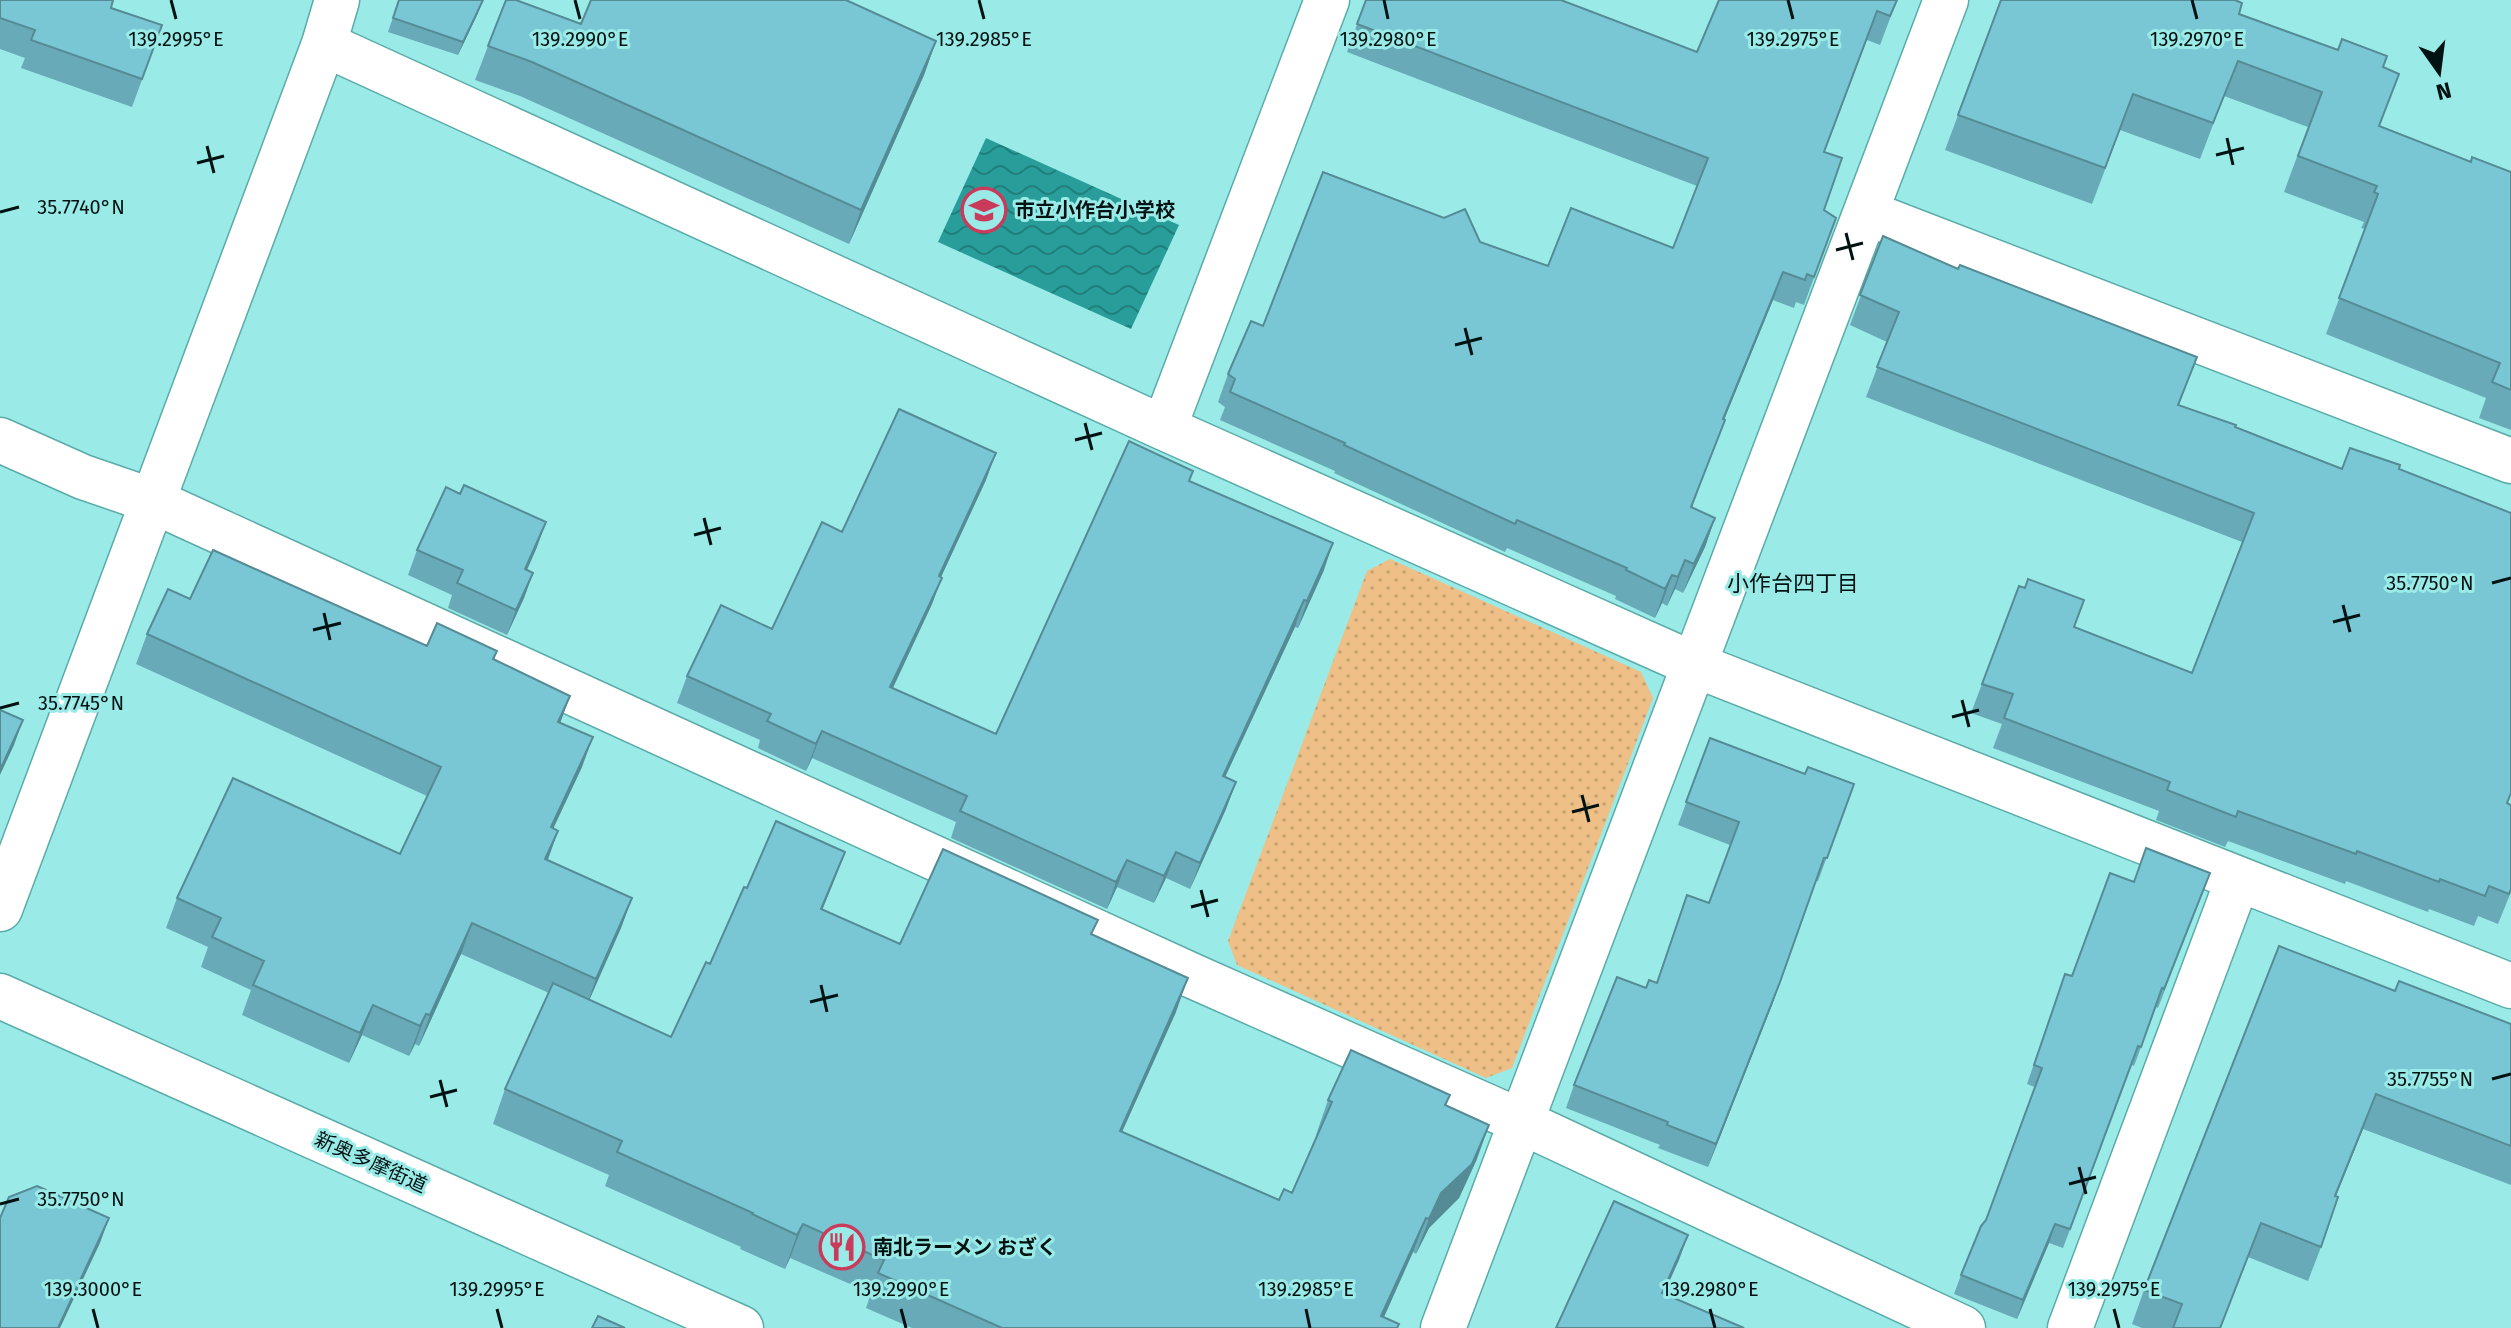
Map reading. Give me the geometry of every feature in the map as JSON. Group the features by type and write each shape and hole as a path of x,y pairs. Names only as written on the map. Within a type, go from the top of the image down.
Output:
{"street":[{"path":"0,909 324,44 337,0"},
{"path":"1164,428 1327,0"},
{"path":"1443,1328 1946,0"},
{"path":"324,44 1164,428 1695,665 2511,986"},
{"path":"1867,213 2511,461"},
{"path":"0,440 83,477 153,501 1195,977 1520,1121 1963,1328"},
{"path":"2070,1328 2238,879"},
{"name":"新奥多摩街道","path":"0,996 741,1328"}],"shaded area":[{"path":"1390,559 1641,672 1653,698 1512,1068 1486,1078 1237,965 1228,941 1367,571"}],"water":[{"path":"986,138 1179,225 1131,329 938,242"}],"building":[{"path":"0,0 113,0 111,8 162,25 142,79 31,40 35,30 0,18"},
{"path":"399,0 483,0 463,42 393,18"},
{"path":"506,0 516,0 581,24 591,0 846,0 936,41 861,210 532,62 488,46"},
{"path":"1366,0 1561,0 1697,52 1719,0 1897,0 1890,16 1877,11 1824,152 1842,158 1824,210 1836,218 1814,277 1807,274 1805,280 1783,272 1691,507 1715,518 1694,564 1685,560 1678,577 1672,575 1665,589 1627,568 1517,520 1515,524 1230,392 1235,379 1228,374 1251,321 1263,326 1323,172 1444,218 1465,209 1480,242 1548,266 1571,208 1673,248 1708,158 1357,24"},
{"path":"2001,0 2235,0 2242,3 2239,14 2338,50 2342,39 2387,56 2383,67 2399,74 2379,126 2471,162 2472,157 2511,172 2511,390 2492,382 2500,363 2339,298 2378,194 2374,192 2377,186 2298,156 2322,92 2238,61 2213,123 2133,94 2105,168 1958,115"},
{"path":"1883,236 1958,269 1960,265 2197,357 2178,405 2236,425 2342,469 2350,448 2400,465 2399,469 2511,513 2511,793 2507,803 2511,805 2509,894 2489,886 2485,896 2238,811 2236,817 2167,790 2170,782 2004,718 2013,694 1982,684 2019,586 2025,588 2028,579 2084,600 2074,627 2192,673 2254,513 1877,367 1899,312 1860,295"},
{"path":"899,409 996,453 890,687 996,734 1129,441 1193,471 1189,481 1333,543 1223,776 1236,782 1200,863 1176,852 1164,876 1127,860 1116,882 960,811 967,796 822,731 816,744 767,721 771,714 687,676 721,605 772,629 822,522 842,532"},
{"path":"464,485 546,522 525,569 533,573 516,610 457,583 463,570 417,550 446,487 460,494"},
{"path":"213,550 427,646 437,623 497,651 493,659 570,696 558,722 593,737 551,827 558,831 545,859 632,898 596,979 472,923 430,1015 426,1014 420,1026 373,1005 360,1033 253,985 264,961 212,937 221,918 177,898 233,778 400,854 441,767 147,634 168,589 190,599"},
{"path":"0,710 23,720 0,770"},
{"path":"1710,738 1805,774 1808,767 1854,784 1716,1144 1574,1085 1617,977 1646,988 1649,980 1657,983 1687,895 1709,903 1739,822 1686,802"},
{"path":"776,821 845,852 821,909 900,944 943,849 1098,920 1091,934 1188,978 1120,1131 1279,1200 1284,1189 1292,1193 1351,1050 1450,1095 1445,1105 1489,1125 1472,1164 1441,1193 1429,1219 1426,1218 1381,1316 1399,1324 1397,1328 1002,1328 878,1273 884,1260 803,1224 797,1235 617,1152 622,1141 505,1089 553,983 671,1037 706,962 710,964 744,887 747,888"},
{"path":"2146,848 2210,873 2141,1047 2138,1046 2070,1229 2055,1224 2023,1300 1961,1275 1986,1220 2042,1068 2034,1065 2065,974 2072,976 2110,873 2134,882"},
{"path":"2279,946 2395,991 2399,981 2511,1024 2511,1146 2376,1094 2335,1196 2338,1197 2321,1247 2261,1223 2220,1328 2173,1328 2182,1304 2144,1290"},
{"path":"37,1186 109,1218 58,1328 0,1328 0,1218 9,1197"},
{"path":"1614,1201 1688,1235 1662,1293 1744,1328 1556,1328"},
{"path":"598,1316 625,1328 592,1328"}],"place":[{"name":"市立小作台小学校","path":"984,210"},
{"name":"南北ラーメン おざく","path":"842,1247"}],"district":[{"name":"小作台四丁目","path":"1793,583"}]}
